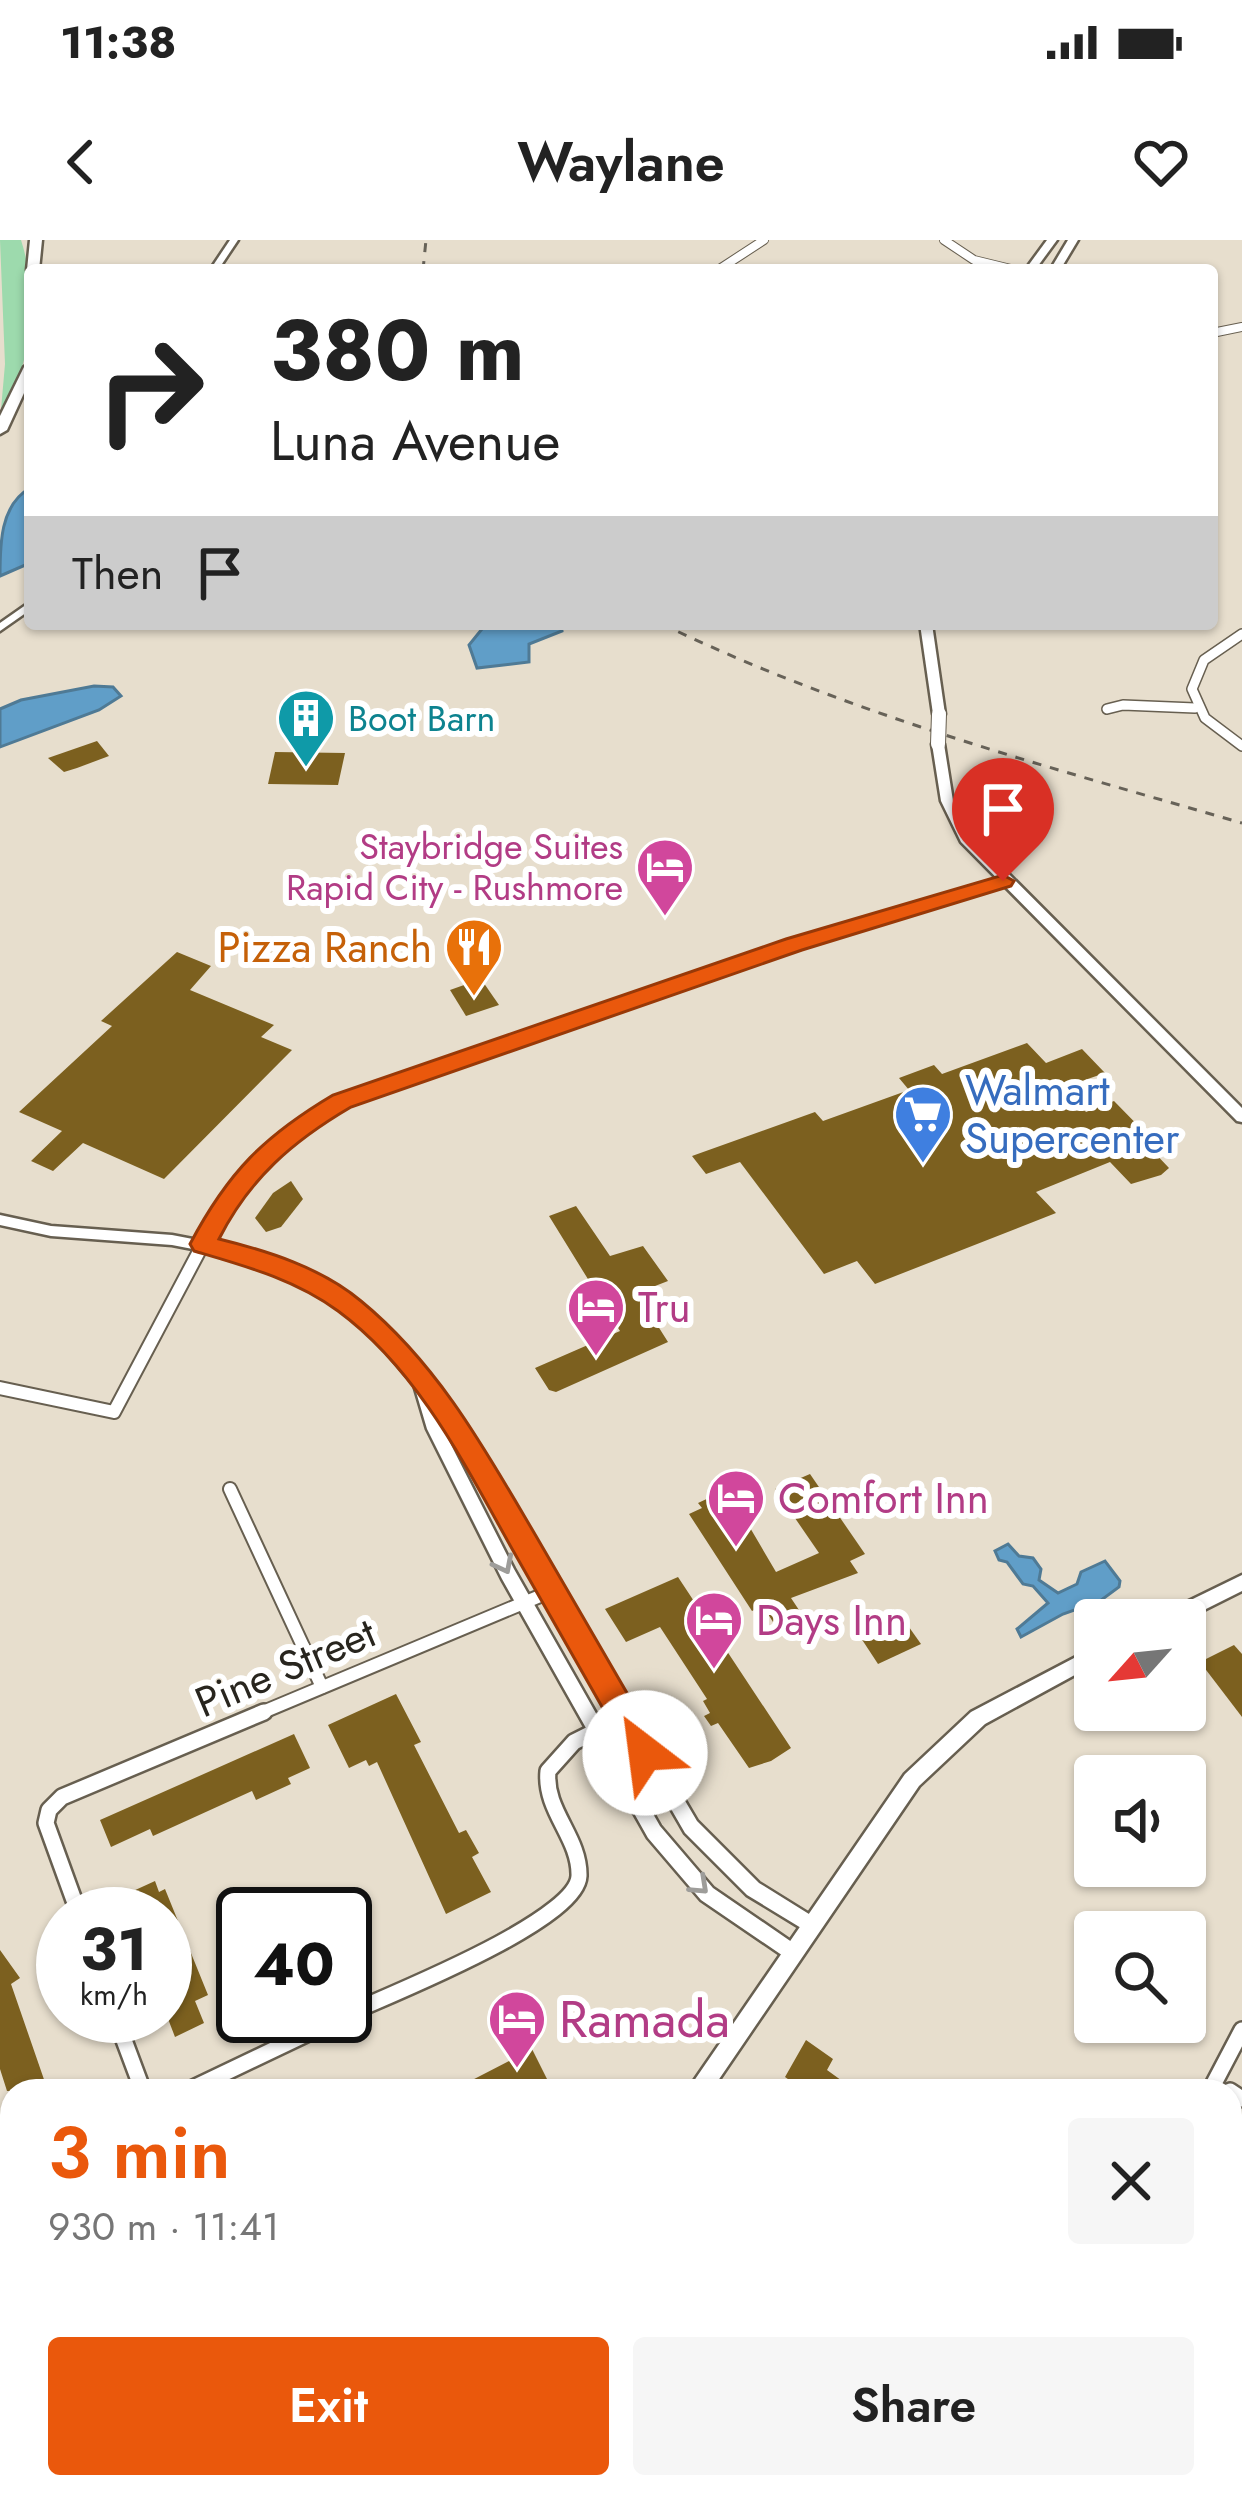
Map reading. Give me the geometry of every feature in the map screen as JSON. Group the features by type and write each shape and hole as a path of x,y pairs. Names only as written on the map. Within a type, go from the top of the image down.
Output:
{"highway":[{"path":"32,240 33,264"},
{"path":"0,430 24,380"}],"main road":[{"path":"927,630 940,714 938,744 946,801 965,839 1242,1117"},
{"path":"1206,1601 1242,1583"},
{"path":"706,2079 895,1801 944,1747 996,1707 1074,1666"}],"street":[{"path":"727,264 764,240"},
{"path":"944,240 974,260 991,264"},
{"path":"0,628 24,610"},
{"path":"1242,634 1207,653 1196,667 1195,708 1210,725 1242,746"},
{"path":"1107,709 1123,705 1195,708"},
{"path":"0,1388 114,1412 224,1204 255,1164 294,1130 342,1101 794,944 1003,881"},
{"path":"0,1220 51,1232 203,1244 277,1265 332,1293 383,1335 455,1423 624,1717 705,1845 753,1889 811,1925"},
{"path":"421,1384 435,1429 524,1603 654,1832 686,1874 792,1954"},
{"path":"230,1490 322,1687"},
{"name":"Pine Street","path":"69,1887 50,1834 49,1810 73,1792 552,1591"},
{"path":"372,2003 544,1920 569,1903 579,1884 578,1863 551,1810 546,1780 558,1755 624,1717"},
{"path":"1225,2079 1242,2030"},
{"path":"125,2043 138,2079"},
{"path":"212,2079 287,2043"}],"green space":[{"path":"0,240 21,240 27,264 24,360 0,421 5,364"}],"water":[{"path":"24,492 24,566 0,576 7,515"},
{"path":"481,630 562,630 529,644 529,662 477,668 469,645"},
{"path":"94,686 113,687 121,696 99,710 0,747 0,709 21,700"},
{"path":"1008,1544 1019,1556 1033,1558 1041,1569 1039,1580 1058,1593 1077,1584 1081,1572 1105,1561 1120,1581 1119,1587 1103,1599 1074,1599 1074,1610 1021,1637 1017,1629 1048,1603 1033,1586 1023,1584 995,1551"}],"building":[{"path":"97,741 109,756 64,772 48,758"},
{"name":"Boot Barn","path":"275,752 345,753 338,785 268,784"},
{"path":"177,952 211,966 190,990 274,1025 261,1037 292,1050 164,1179 83,1143 53,1171 31,1161 62,1131 19,1112 112,1026 101,1021"},
{"name":"Pizza Ranch","path":"481,979 499,1005 466,1016 450,990"},
{"name":"Walmart Supercenter","path":"1027,1043 1046,1063 1082,1049 1105,1073 1079,1082 1086,1090 1071,1095 1086,1112 1114,1101 1158,1146 1151,1149 1169,1168 1131,1184 1110,1162 1036,1192 1056,1213 875,1284 857,1261 824,1274 740,1162 706,1174 692,1156 815,1112 823,1121 909,1090 899,1078 934,1065 942,1074"},
{"path":"291,1181 303,1199 281,1227 266,1232 255,1218 273,1193"},
{"path":"576,1206 610,1256 643,1246 668,1281 637,1293 668,1342 556,1392 549,1390 535,1368 620,1331 549,1216"},
{"name":"Comfort Inn","path":"810,1474 865,1554 850,1561 858,1573 791,1598 799,1610 773,1622 763,1606 752,1611 689,1514 713,1496 717,1503 732,1497 776,1572 819,1553 775,1489"},
{"name":"Days Inn","path":"678,1577 791,1748 771,1761 749,1768 718,1723 711,1726 704,1716 710,1713 703,1701 707,1699 660,1627 626,1642 605,1609"},
{"path":"899,1613 921,1644 878,1664 857,1632"},
{"path":"1234,1645 1242,1654 1242,1717 1206,1670 1206,1659"},
{"path":"396,1694 421,1742 414,1745 459,1833 466,1830 479,1853 472,1857 491,1892 446,1914 377,1762 369,1766 366,1760 349,1768 328,1725"},
{"path":"294,1734 310,1768 288,1778 291,1784 256,1800 252,1791 153,1836 150,1829 111,1847 100,1820"},
{"path":"0,1950 20,1978 11,1984 44,2079 3,2079"},
{"path":"192,1956 208,1995 195,2001 204,2023 192,2029"},
{"path":"806,2040 833,2059 827,2070 839,2079 788,2079"},
{"path":"532,2049 547,2079 474,2079"}],"railway":[{"path":"424,264 426,240"},
{"path":"675,630 875,711 1242,823"}],"place":[{"name":"Boot Barn","path":"306,769"},
{"name":"Staybridge Suites Rapid City - Rushmore","path":"665,918"},
{"name":"Pizza Ranch","path":"474,998"},
{"name":"Walmart Supercenter","path":"923,1165"},
{"name":"Tru","path":"596,1358"},
{"name":"Comfort Inn","path":"736,1549"},
{"name":"Days Inn","path":"714,1671"},
{"name":"Ramada","path":"517,2070"}],"route":[{"path":"645,1753 455,1423 398,1351 332,1293 277,1265 203,1244 224,1204 267,1151 342,1101 794,944 1003,881"}]}
